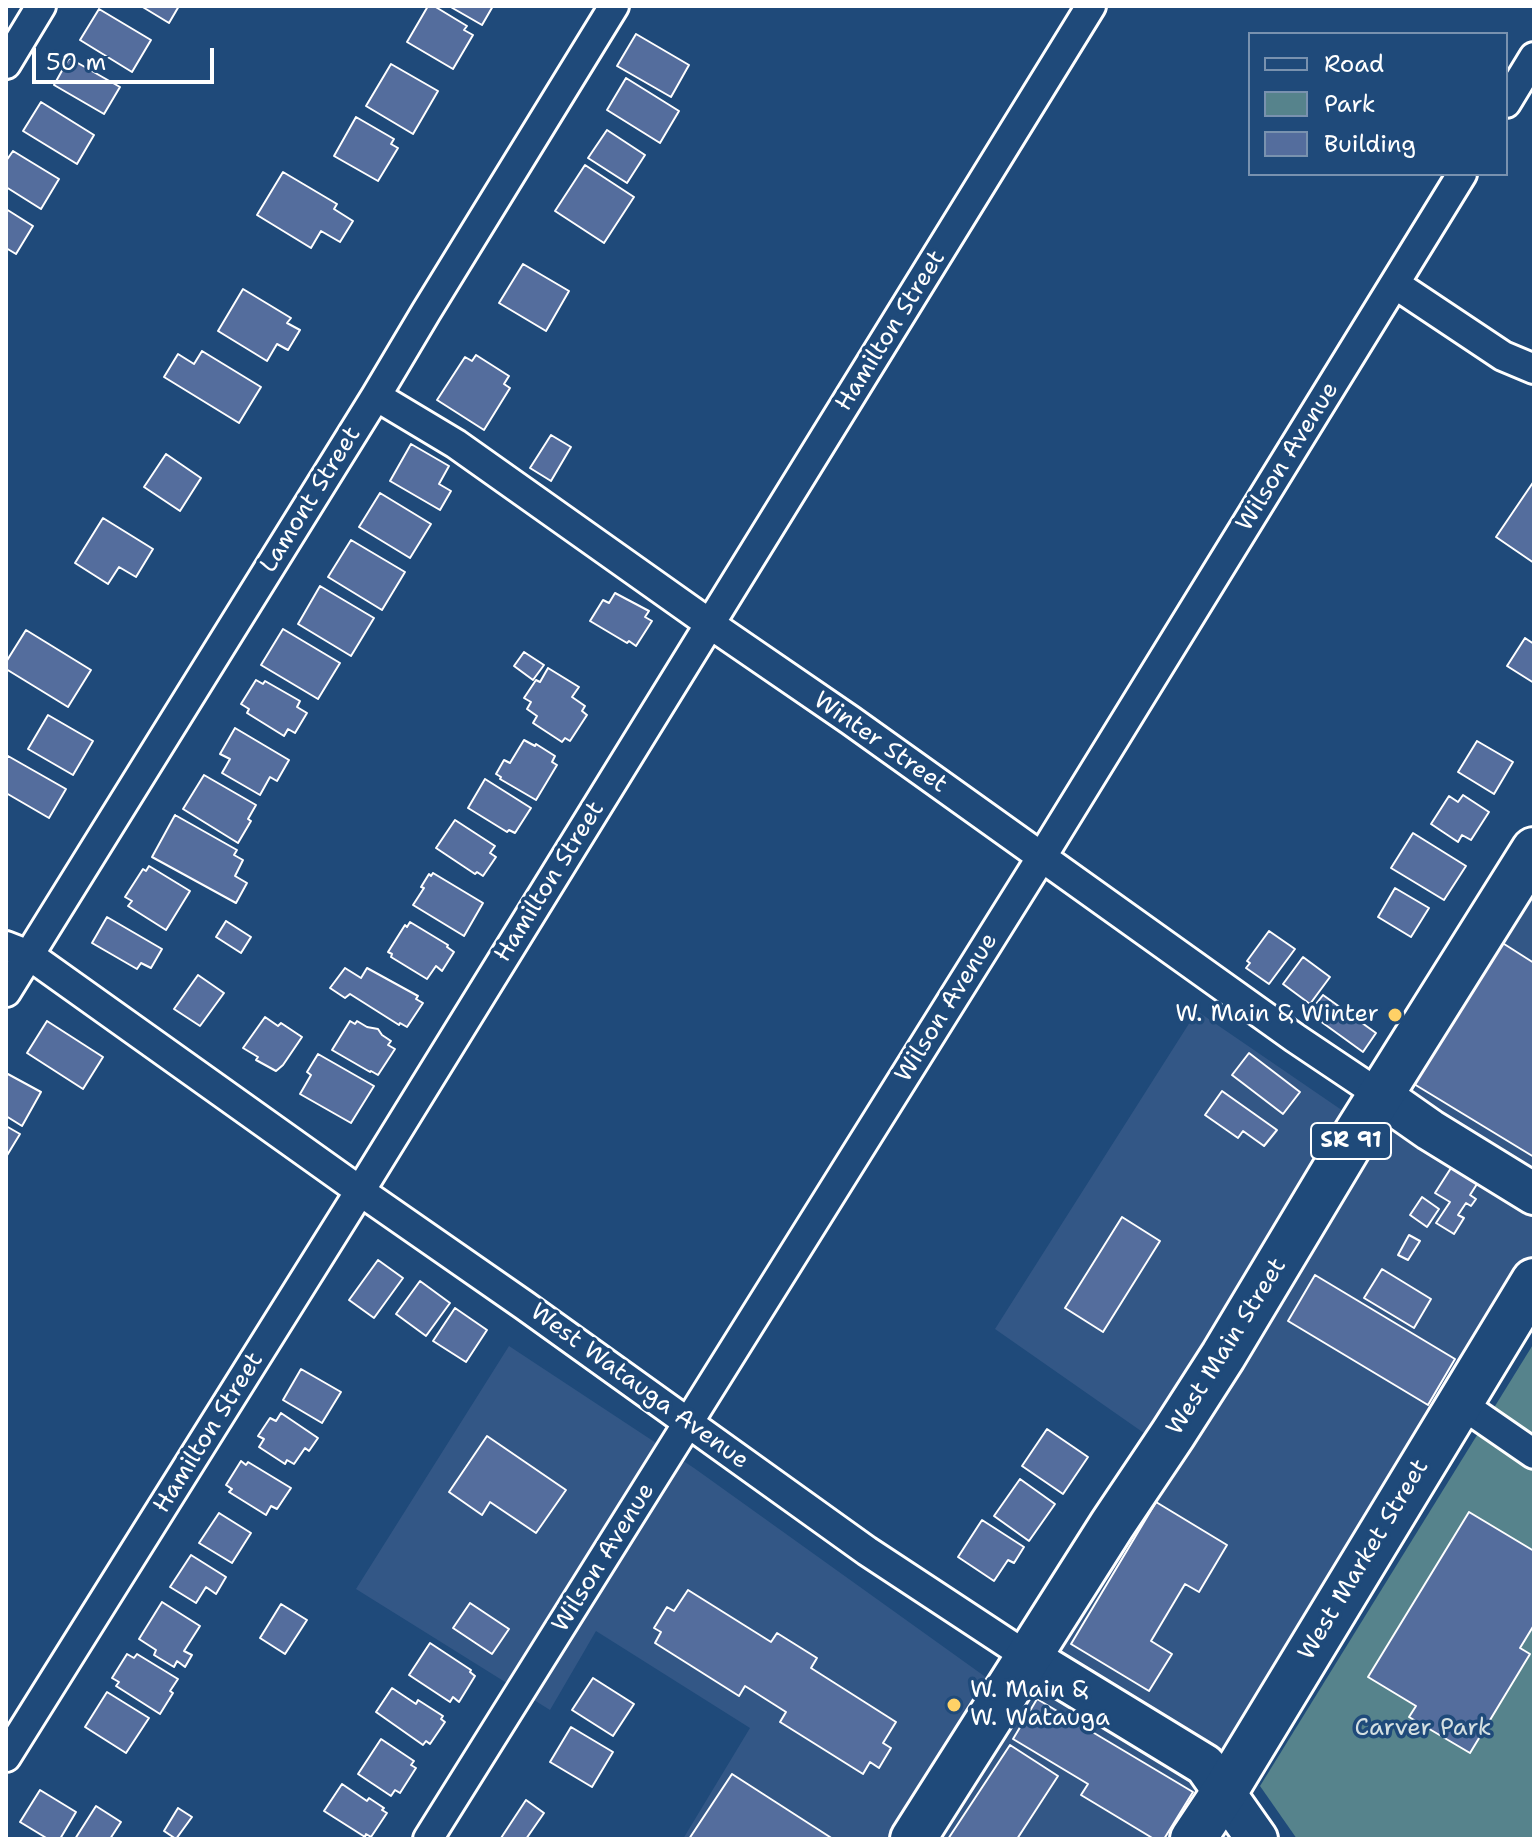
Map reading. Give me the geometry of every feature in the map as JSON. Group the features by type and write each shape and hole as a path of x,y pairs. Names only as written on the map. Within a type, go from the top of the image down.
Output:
{"main road":[{"name":"West Main Street","path":"913,1839 1223,1356 1380,1095 1534,850"},
{"path":"1380,1095 1430,1130 1534,1194"},
{"name":"West Market Street","path":"1193,1839 1534,1281"},
{"name":"West Watauga Avenue","path":"1028,1657 1205,1765 1257,1839"}],"street":[{"path":"6,64 41,6"},
{"name":"Lamont Street","path":"6,992 18,950 376,396 614,6"},
{"name":"Hamilton Street","path":"6,1757 360,1191 1091,6"},
{"path":"1508,100 1534,57"},
{"name":"Wilson Avenue","path":"428,1839 1041,858 1461,176"},
{"path":"1395,284 1503,356 1534,369"},
{"name":"Winter Street","path":"376,396 456,444 1380,1095"},
{"name":"West Watauga Avenue","path":"18,950 867,1551 1028,1657"},
{"path":"1460,1403 1534,1454"}],"shaded area":[{"path":"1534,896 1534,1328 1259,1777 1237,1839 683,1839 750,1728 596,1631 550,1710 356,1589 509,1346 694,1468 987,1678 1027,1702 1184,1461 995,1329 1197,1011 1384,1139"}],"green space":[{"name":"Carver Park","path":"1534,1343 1534,1839 1297,1839 1260,1786"}],"building":[{"path":"141,6 179,6 169,23"},
{"path":"428,6 434,6 467,26 464,30 473,35 453,69 407,42"},
{"path":"449,6 493,6 482,25"},
{"path":"99,9 151,40 132,72 80,40"},
{"path":"636,34 689,65 671,97 617,66"},
{"path":"69,58 120,87 104,114 54,85"},
{"path":"391,64 438,91 413,134 366,106"},
{"path":"626,78 679,111 660,143 607,110"},
{"path":"41,102 94,135 77,164 23,131"},
{"path":"356,117 394,139 391,144 398,148 378,181 334,156"},
{"path":"607,130 645,155 627,183 588,158"},
{"path":"13,151 59,179 41,209 6,187 6,161"},
{"path":"585,165 634,197 604,243 555,211"},
{"path":"283,172 337,204 334,209 353,221 340,242 321,231 311,248 257,215"},
{"path":"6,209 33,226 16,254 6,248"},
{"path":"523,264 569,291 546,331 499,303"},
{"path":"243,289 291,318 287,323 300,330 288,350 277,344 267,361 218,331"},
{"path":"202,351 261,387 239,423 164,377 178,354 194,364"},
{"path":"476,355 509,376 504,384 510,388 484,430 437,400 465,357 472,361"},
{"path":"551,435 571,447 551,481 530,468"},
{"path":"411,444 449,466 439,484 451,491 440,510 390,481"},
{"path":"166,454 201,478 180,511 144,487"},
{"path":"1534,481 1534,563 1496,537"},
{"path":"380,493 431,524 410,558 359,527"},
{"path":"103,518 153,549 136,577 119,567 108,584 75,563"},
{"path":"351,540 405,572 382,610 328,577"},
{"path":"320,586 374,618 351,656 298,624"},
{"path":"615,593 649,611 645,617 652,621 636,646 590,621 603,600 609,603"},
{"path":"283,629 340,663 318,699 261,665"},
{"path":"26,630 91,670 68,707 6,669 6,662"},
{"path":"1525,638 1534,644 1534,683 1507,666"},
{"path":"524,652 544,665 533,680 514,666"},
{"path":"548,668 579,687 572,697 585,706 582,711 587,715 570,741 565,738 562,742 533,723 537,716 527,709 531,702 524,698 536,680 540,682"},
{"path":"256,680 263,684 265,681 300,701 297,707 307,713 295,733 288,729 284,736 247,713 249,709 241,704"},
{"path":"48,715 93,741 73,775 28,749"},
{"path":"235,728 289,760 277,781 270,777 260,795 222,773 230,759 220,754"},
{"path":"524,740 555,756 552,762 557,765 536,800 496,774 504,760 510,763"},
{"path":"1477,741 1513,762 1494,794 1458,772"},
{"path":"8,756 66,789 49,818 6,793"},
{"path":"204,775 256,805 238,843 183,809"},
{"path":"485,779 531,808 515,833 507,832 468,808"},
{"path":"1463,795 1489,812 1471,840 1462,835 1458,842 1431,824 1449,796 1458,802"},
{"path":"175,815 237,850 234,855 243,860 235,876 247,883 236,903 152,857"},
{"path":"455,820 495,846 490,853 496,857 483,876 436,848"},
{"path":"1413,833 1466,866 1444,900 1391,868"},
{"path":"149,866 190,891 166,930 128,906 132,901 125,897 143,869 146,871"},
{"path":"433,873 483,903 464,936 413,905 429,874 431,876"},
{"path":"1395,888 1429,908 1411,937 1378,917"},
{"path":"107,917 162,949 151,968 141,963 137,969 92,943"},
{"path":"226,921 251,937 241,953 216,937"},
{"path":"410,922 448,945 454,952 442,971 436,966 427,979 391,957 392,954 388,952"},
{"path":"1269,931 1295,949 1269,984 1246,968 1250,963 1247,961"},
{"path":"1501,942 1534,963 1534,1157 1414,1084"},
{"path":"1303,957 1330,977 1310,1004 1283,984"},
{"path":"345,968 361,978 367,968 418,996 416,999 423,1003 407,1027 350,994 345,998 330,988"},
{"path":"198,975 224,993 200,1026 174,1009"},
{"path":"1323,995 1376,1033 1363,1052 1309,1013"},
{"path":"265,1017 302,1037 276,1071 256,1060 258,1057 243,1048"},
{"path":"47,1021 103,1057 83,1089 27,1053"},
{"path":"350,1021 378,1029 391,1041 388,1045 395,1049 378,1075 332,1050"},
{"path":"1249,1053 1300,1092 1283,1114 1232,1075"},
{"path":"318,1054 374,1086 351,1123 300,1094 311,1075 307,1072"},
{"path":"6,1073 41,1092 22,1126 6,1116"},
{"path":"1222,1091 1277,1130 1264,1146 1243,1131 1238,1138 1205,1115"},
{"path":"6,1126 20,1134 6,1157"},
{"path":"1451,1168 1477,1184 1470,1195 1476,1199 1471,1206 1466,1203 1458,1215 1464,1218 1454,1234 1436,1223 1450,1202 1435,1193"},
{"path":"1422,1197 1439,1209 1427,1227 1410,1215"},
{"path":"1122,1217 1160,1241 1103,1332 1065,1308"},
{"path":"1409,1235 1420,1241 1408,1260 1398,1255"},
{"path":"378,1260 403,1278 374,1318 349,1300"},
{"path":"1382,1269 1431,1299 1414,1328 1364,1298"},
{"path":"1315,1275 1455,1359 1428,1405 1288,1321"},
{"path":"420,1281 450,1303 426,1336 396,1314"},
{"path":"455,1308 487,1330 466,1362 433,1341"},
{"path":"301,1369 341,1392 322,1423 283,1400"},
{"path":"281,1413 318,1438 309,1451 305,1448 294,1464 287,1460 285,1464 259,1447 264,1439 258,1436 270,1418 276,1421"},
{"path":"1047,1429 1088,1457 1063,1494 1022,1466"},
{"path":"487,1436 566,1490 536,1533 490,1502 482,1515 449,1492"},
{"path":"241,1461 246,1465 248,1462 291,1488 277,1509 271,1506 266,1515 229,1492 232,1489 226,1485"},
{"path":"1020,1479 1055,1504 1029,1541 994,1516"},
{"path":"1156,1502 1227,1545 1199,1592 1185,1584 1151,1641 1172,1654 1149,1691 1071,1644"},
{"path":"1469,1512 1534,1551 1534,1625 1520,1648 1530,1654 1470,1753 1409,1717 1416,1706 1368,1677"},
{"path":"219,1513 251,1533 232,1563 199,1543"},
{"path":"982,1520 1024,1547 1014,1563 1008,1560 994,1581 958,1557"},
{"path":"191,1555 226,1577 216,1594 206,1587 196,1603 170,1587"},
{"path":"688,1590 771,1642 777,1633 817,1658 811,1668 896,1722 883,1743 891,1748 879,1768 870,1762 863,1774 780,1722 786,1712 745,1686 739,1696 655,1643 661,1632 654,1628 667,1607 674,1611"},
{"path":"162,1602 200,1626 184,1651 192,1655 185,1667 177,1661 174,1667 154,1655 156,1650 139,1639"},
{"path":"470,1603 509,1629 492,1654 453,1628"},
{"path":"281,1604 307,1620 285,1654 260,1638"},
{"path":"430,1643 471,1670 475,1676 459,1702 453,1697 450,1702 409,1675"},
{"path":"127,1654 134,1658 137,1654 178,1679 160,1714 116,1686 119,1682 112,1678"},
{"path":"593,1678 634,1704 613,1736 572,1710"},
{"path":"392,1688 416,1704 418,1700 443,1716 441,1719 445,1722 430,1744 426,1741 423,1745 376,1712"},
{"path":"107,1692 149,1718 126,1753 85,1727"},
{"path":"1037,1699 1193,1792 1164,1839 1154,1839 1081,1795 1088,1784 1013,1739"},
{"path":"571,1727 613,1752 592,1787 550,1762"},
{"path":"381,1739 414,1761 411,1765 416,1768 400,1793 395,1790 391,1796 358,1774"},
{"path":"1010,1745 1058,1776 1017,1839 948,1839"},
{"path":"732,1774 833,1839 689,1839"},
{"path":"342,1784 367,1801 369,1798 387,1813 371,1837 366,1834 365,1837 324,1811"},
{"path":"40,1790 76,1812 60,1839 48,1839 20,1822"},
{"path":"526,1800 544,1813 526,1839 502,1839 501,1838"},
{"path":"96,1806 121,1822 110,1839 75,1839"},
{"path":"178,1808 192,1817 176,1839 164,1831"}],"place":[{"name":"W. Main & Winter","path":"1395,1015"},
{"name":"W. Main & W. Watauga","path":"954,1705"}]}
